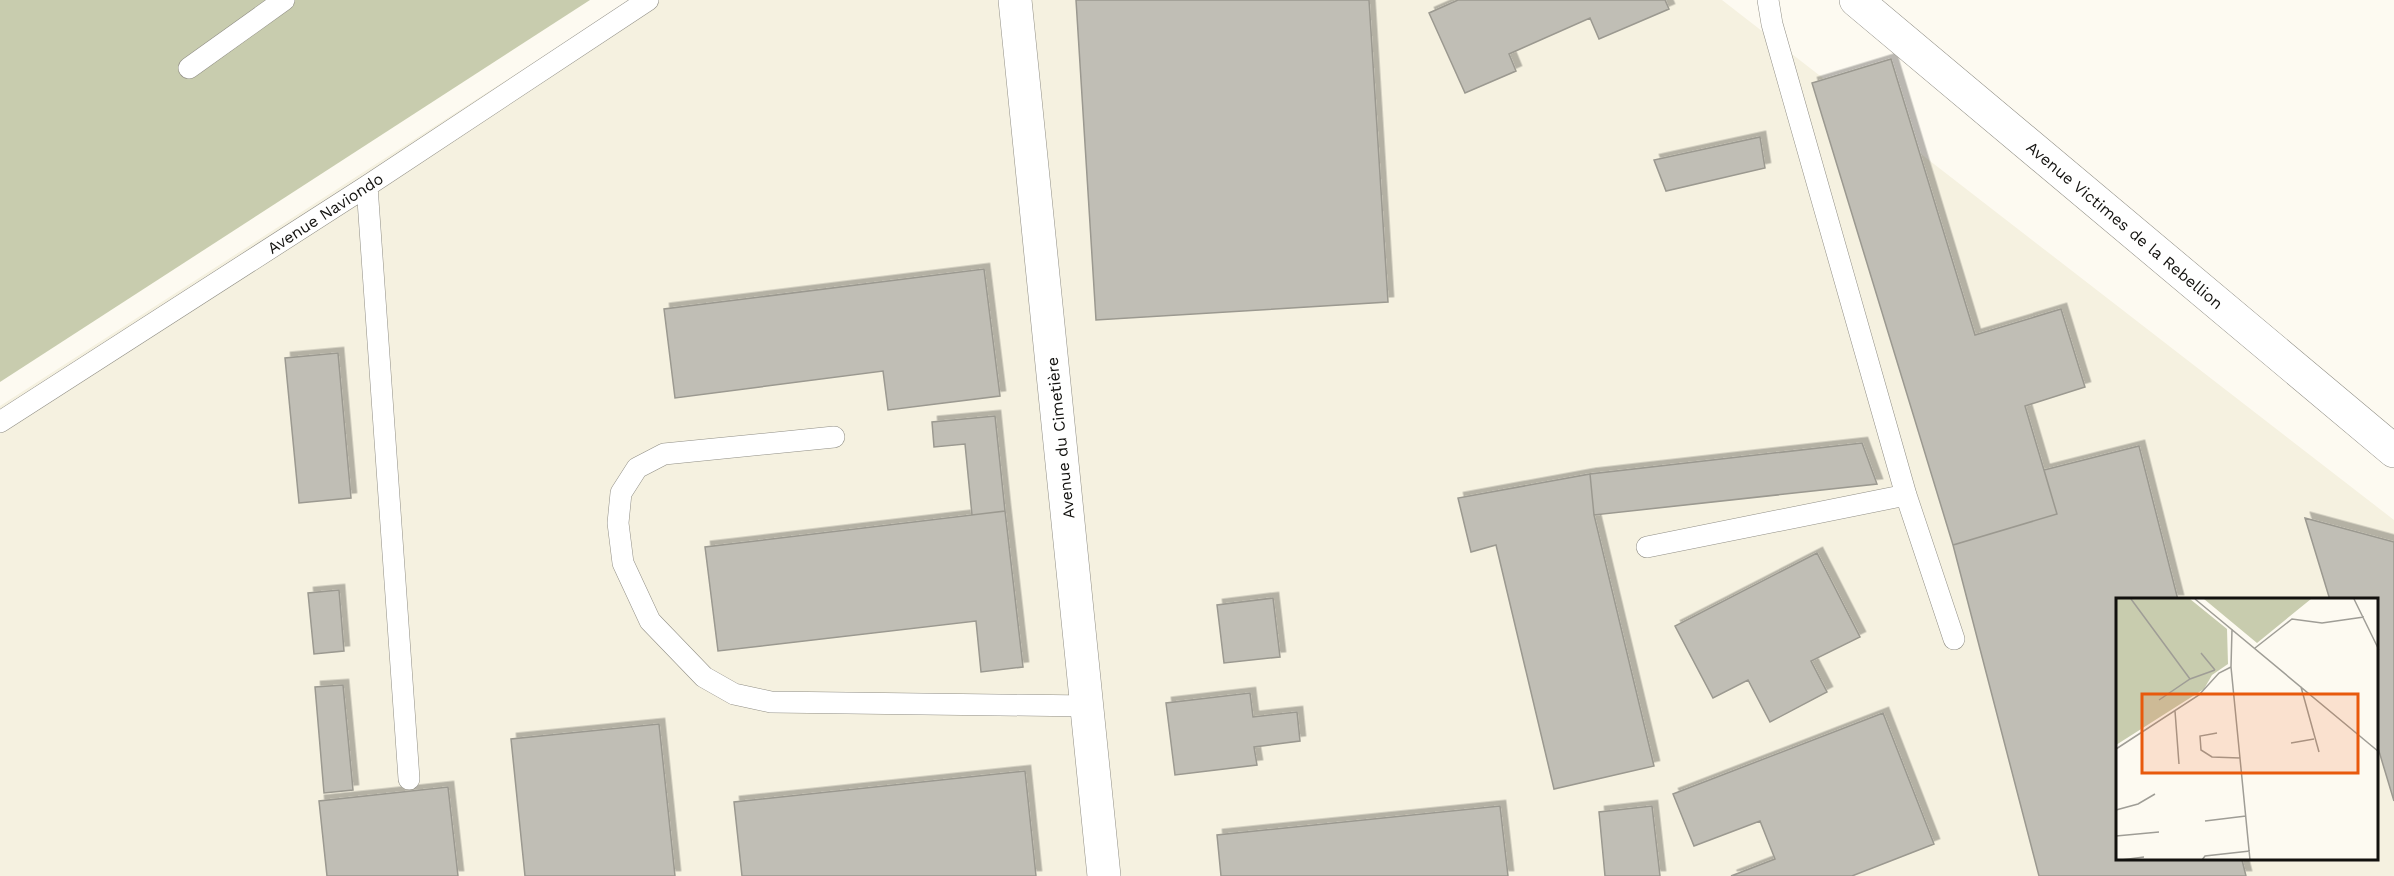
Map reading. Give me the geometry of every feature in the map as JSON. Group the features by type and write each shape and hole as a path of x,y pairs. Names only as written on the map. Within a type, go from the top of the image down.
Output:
{"street":[{"name":"Avenue du Cimetière","path":"1015,0 1104,876"},
{"name":"Avenue Victimes de la Rebellion","path":"1856,0 2394,451"}],"lane":[{"path":"189,68 284,0"},
{"name":"Avenue Naviondo","path":"0,422 367,186 648,0"},
{"path":"1768,0 1772,24 1906,495 1954,639"},
{"path":"367,186 409,779"},
{"path":"834,437 664,454 637,468 621,493 618,523 623,563 650,621 704,676 734,694 771,702 1087,706"},
{"path":"1647,547 1906,495"}],"shaded area":[{"path":"631,0 1722,0 2394,520 2394,876 0,876 0,406"}],"green space":[{"path":"0,0 590,0 0,382"}],"building":[{"path":"1076,0 1369,0 1388,302 1096,320"},
{"path":"1458,0 1665,0 1669,9 1599,39 1590,18 1509,54 1516,71 1465,93 1429,13"},
{"path":"1891,59 1975,335 2061,309 2085,387 2025,406 2057,514 1953,545 1812,83"},
{"path":"1760,137 1765,168 1666,191 1654,160"},
{"path":"984,269 1000,396 888,410 883,371 675,398 664,309"},
{"path":"338,353 351,498 299,503 285,358"},
{"path":"995,416 1005,511 972,515 965,444 934,447 932,422"},
{"path":"1862,443 1877,484 1594,515 1590,474"},
{"path":"2139,446 2177,598 2116,598 2116,861 2242,861 2246,876 2039,876 1953,545 2057,514 2044,470"},
{"path":"1590,474 1594,515 1654,766 1554,789 1496,545 1471,552 1458,498"},
{"path":"1005,511 1023,667 981,672 976,621 718,651 705,547"},
{"path":"2305,518 2394,542 2394,801 2379,751 2379,598 2329,598"},
{"path":"1817,553 1860,637 1811,661 1827,692 1770,722 1748,680 1713,698 1675,626"},
{"path":"339,590 344,651 314,654 308,593"},
{"path":"1273,598 1280,657 1224,663 1217,605"},
{"path":"343,685 353,790 324,793 315,687"},
{"path":"1250,693 1253,717 1297,712 1300,741 1254,747 1257,765 1175,775 1166,703"},
{"path":"1883,713 1934,844 1852,876 1731,876 1775,859 1760,821 1694,846 1673,794"},
{"path":"659,724 675,876 525,876 511,739"},
{"path":"1025,771 1036,876 742,876 734,802"},
{"path":"448,787 458,876 327,876 319,801"},
{"path":"1500,806 1508,876 1221,876 1217,835"},
{"path":"1652,806 1660,876 1605,876 1599,812"}]}
